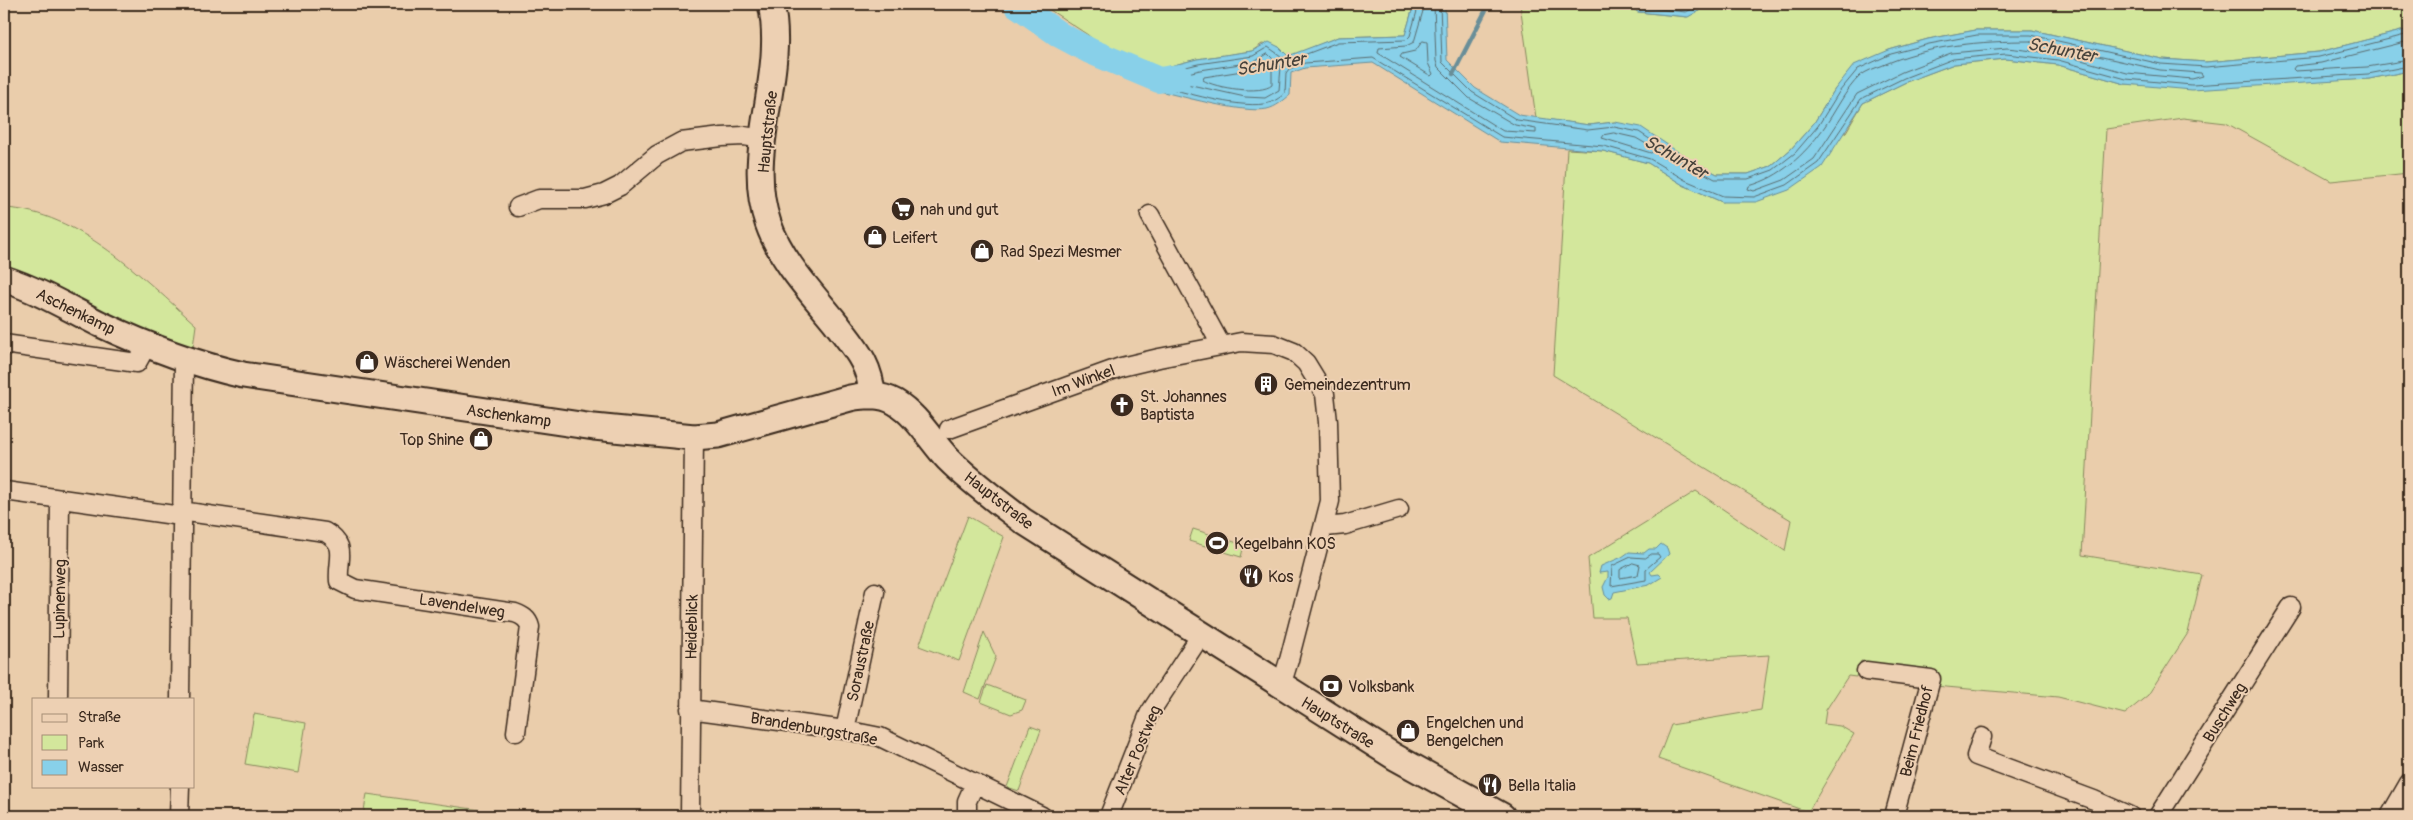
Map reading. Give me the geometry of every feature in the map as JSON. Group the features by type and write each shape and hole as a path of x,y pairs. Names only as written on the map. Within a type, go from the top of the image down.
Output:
{"main road":[{"name":"Hauptstraße","path":"771,4 775,42 774,64 763,139 761,187 767,220 772,234 791,267 858,350 869,372 872,396 889,399 902,407 947,458 982,490 1023,520 1280,686 1395,757 1502,816"},
{"name":"Aschenkamp","path":"4,279 37,291 147,345 184,360 243,375 584,426 694,437 718,435 850,398 872,396"}],"street":[{"path":"518,207 539,199 585,199 604,194 620,186 657,154 681,142 722,137 763,139"},
{"path":"1150,215 1221,345"},
{"name":"Im Winkel","path":"949,429 1121,367 1221,345 1261,341 1286,348 1306,363 1325,394 1328,422 1330,501 1325,527 1289,660 1280,686"},
{"name":"Aschenkamp","path":"4,344 137,362 147,345"},
{"path":"180,698 184,360"},
{"name":"Heideblick","path":"690,816 694,437"},
{"path":"5,491 60,500 181,513"},
{"name":"Lupinenweg","path":"58,698 60,500"},
{"path":"1325,527 1345,525 1399,509"},
{"name":"Lavendelweg","path":"181,513 325,532 340,545 339,581 354,589 515,613 528,620 530,637 516,732"},
{"name":"Soraustraße","path":"845,730 875,592"},
{"name":"Buschweg","path":"2158,816 2291,608"},
{"name":"Alter Postweg","path":"1109,816 1149,714 1201,635"},
{"name":"Beim Friedhof","path":"1866,670 1931,679 1894,816"},
{"name":"Brandenburgstraße","path":"690,709 845,730 880,737 1042,816"},
{"path":"1982,737 1976,756 2094,800 2130,816"},
{"path":"966,816 967,801 975,783"},
{"path":"2390,816 2409,784"},
{"path":"179,816 180,788"}],"green space":[{"path":"1041,4 1414,4 1405,35 1338,37 1288,57 1279,47 1262,44 1252,51 1197,59 1144,73 1151,89 1088,35"},
{"path":"1520,4 1625,4 1638,12 1687,17 1711,4 2409,4 2409,29 2319,52 2206,62 2162,59 2032,30 1976,30 1928,39 1889,50 1835,89 1814,123 1791,149 1771,166 1748,174 1717,174 1615,122 1589,125 1536,118"},
{"path":"2006,59 2058,65 2125,84 2282,83 2369,79 2409,71 2409,173 2331,181 2226,123 2183,118 2106,129 2082,555 2202,575 2188,633 2148,695 2125,714 2058,697 1935,686 1932,673 1861,661 1856,677 1848,676 1826,710 1824,724 1840,726 1854,734 1808,812 1658,759 1671,725 1761,710 1769,655 1637,663 1627,618 1593,618 1588,558 1696,491 1785,551 1791,520 1553,375 1567,149 1603,151 1648,163 1683,185 1722,202 1846,132 1863,103 1906,82 1954,64"},
{"path":"4,208 31,212 58,221 84,234 132,269 196,325 193,347 188,354 4,274"},
{"path":"968,516 1004,537 959,661 919,646"},
{"name":"Kegelbahn KOS","path":"1193,529 1244,545 1241,557 1189,541"},
{"path":"984,632 996,657 980,699 964,692"},
{"path":"987,685 1026,700 1022,710 1011,714 981,702"},
{"path":"254,714 306,723 298,773 245,764"},
{"path":"1030,726 1041,730 1019,791 1007,787"},
{"path":"367,794 516,815 516,816 363,816"}],"water":[{"path":"1414,4 1445,4 1447,60 1475,88 1519,115 1589,125 1615,122 1641,127 1690,160 1717,174 1748,174 1771,166 1791,149 1814,123 1835,89 1854,65 1889,50 1928,39 1976,30 2032,30 2162,59 2206,62 2319,52 2409,29 2409,71 2369,79 2192,90 2125,84 2058,65 2006,59 1954,64 1906,82 1863,103 1822,167 1789,190 1756,202 1722,202 1683,185 1648,163 1603,151 1500,142 1373,63 1305,68 1291,73 1290,95 1274,107 1256,110 1210,103 1151,89 1144,73 1197,59 1252,51 1269,42 1279,47 1288,56 1338,37 1405,35"},
{"path":"1625,4 1711,4 1688,17 1638,12"},
{"path":"1661,544 1667,548 1669,554 1650,572 1652,575 1659,574 1662,577 1649,585 1614,592 1612,598 1609,599 1605,595 1603,587 1608,577 1608,572 1599,573 1601,566 1629,552 1644,553 1649,549 1656,549"}],"waterway":[{"name":"Schunter","path":"1016,4 1060,35 1090,51 1159,80 1179,77"},
{"path":"1453,74 1489,4"}],"place":[{"name":"nah und gut","path":"903,209"},
{"name":"Leifert","path":"875,237"},
{"name":"Rad Spezi Mesmer","path":"982,251"},
{"name":"Wäscherei Wenden","path":"367,362"},
{"name":"Gemeindezentrum","path":"1266,384"},
{"name":"St. Johannes Baptista","path":"1122,405"},
{"name":"Top Shine","path":"481,439"},
{"name":"Kegelbahn KOS","path":"1217,543"},
{"name":"Kos","path":"1251,576"},
{"name":"Volksbank","path":"1331,686"},
{"name":"Engelchen und Bengelchen","path":"1408,731"},
{"name":"Bella Italia","path":"1490,785"}]}
